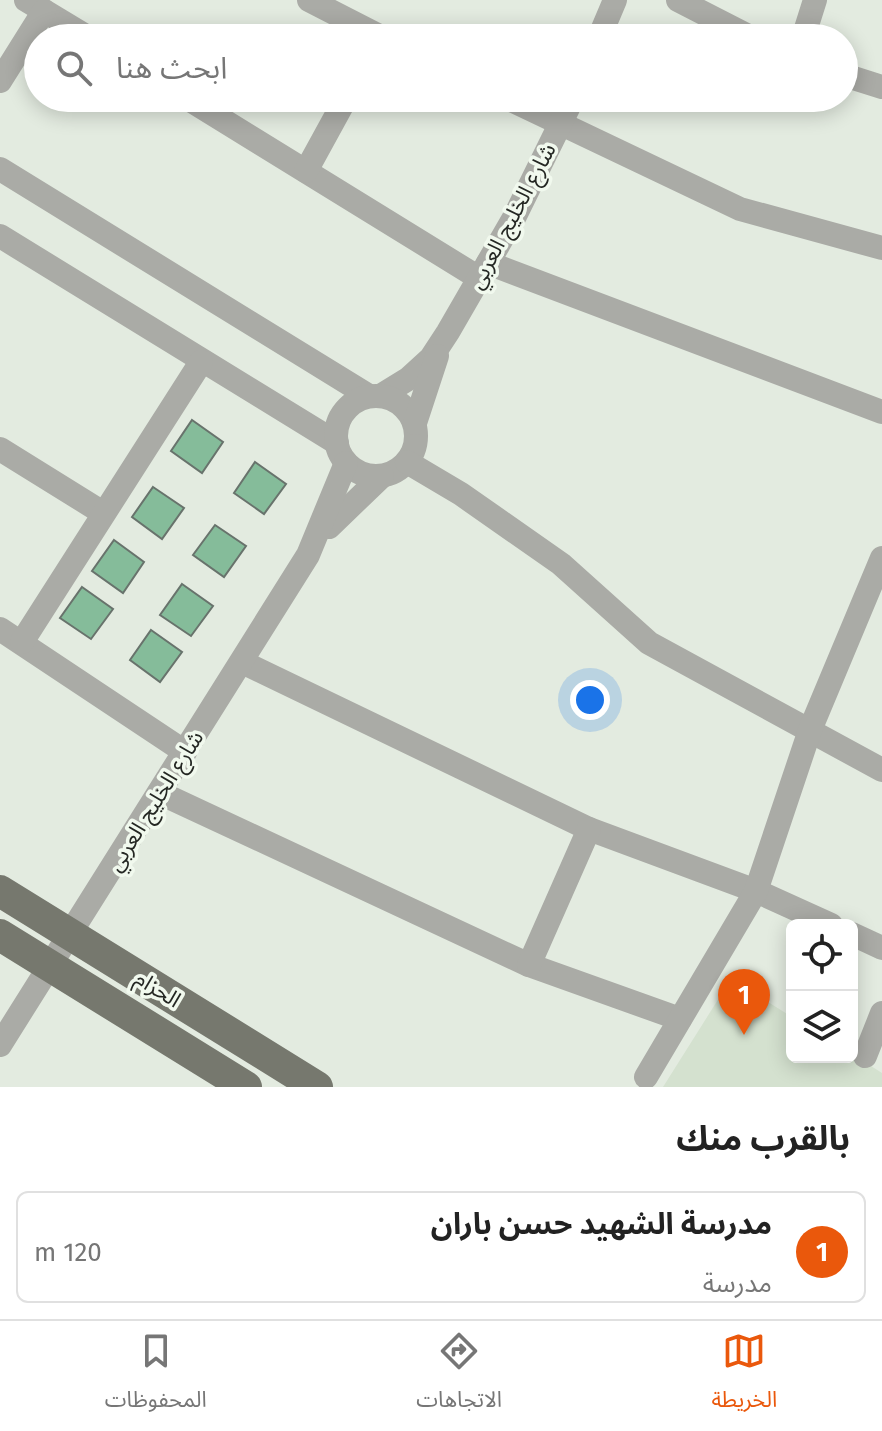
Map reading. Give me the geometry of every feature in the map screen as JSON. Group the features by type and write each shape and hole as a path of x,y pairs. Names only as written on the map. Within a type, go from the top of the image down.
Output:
{"main road":[{"name":"الحزام","path":"0,891 317,1087"},
{"path":"0,935 246,1087"}],"street":[{"path":"309,0 354,24"},
{"path":"605,24 615,0"},
{"path":"678,0 725,24"},
{"path":"807,24 815,0"},
{"path":"26,24 35,5 66,24"},
{"path":"0,81 24,29"},
{"path":"858,79 882,87"},
{"path":"210,112 306,171 484,270 882,412"},
{"path":"306,171 338,112"},
{"path":"536,112 740,209 882,248"},
{"name":"شارع الخليج العربي","path":"308,555 341,453 337,427 343,413 354,402 375,396 419,369 448,332 567,112"},
{"path":"0,169 375,396 407,410 415,423"},
{"path":"0,236 201,362 341,453 369,475 382,476"},
{"name":"شارع الخليج العربي","path":"0,1045 308,555 355,500 382,476 407,462 417,436 415,423 448,332"},
{"path":"22,642 201,362"},
{"path":"0,449 103,513"},
{"path":"407,462 461,494 561,564 649,643 882,770"},
{"path":"646,1077 756,891 810,730 882,558"},
{"path":"0,629 185,752"},
{"path":"242,662 589,829 756,891 818,919"},
{"path":"160,793 529,965 680,1019"},
{"path":"529,965 589,829"},
{"path":"858,937 882,948"},
{"path":"865,1056 882,1013"}],"shaded area":[{"path":"731,979 786,1013 786,1063 858,1063 858,1058 882,1073 882,1087 663,1087"}],"building":[{"path":"192,420 223,442 202,473 171,451"},
{"path":"255,462 286,484 264,514 234,493"},
{"path":"153,487 184,508 162,539 132,517"},
{"path":"215,525 246,546 224,577 193,555"},
{"path":"114,540 144,562 123,593 92,571"},
{"path":"182,584 213,606 191,636 160,615"},
{"path":"82,587 113,609 91,639 60,618"},
{"path":"151,630 182,652 160,682 130,660"}],"place":[{"name":"مدرسة الشهيد حسن باران","path":"744,1035"}]}
